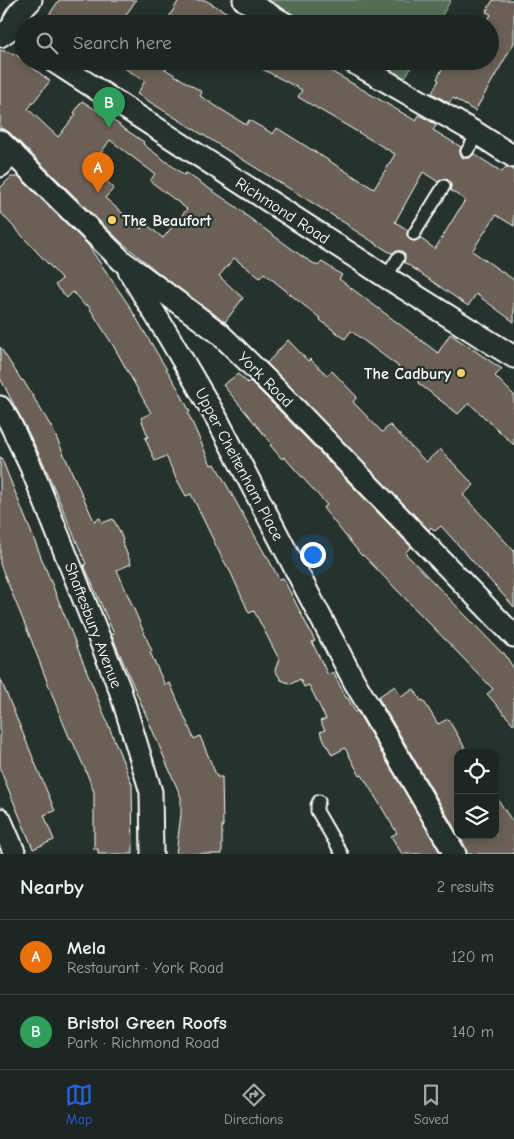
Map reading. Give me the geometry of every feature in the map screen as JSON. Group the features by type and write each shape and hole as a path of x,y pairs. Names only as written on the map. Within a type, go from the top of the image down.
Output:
{"street":[{"path":"18,15 31,0"},
{"path":"244,0 270,15"},
{"path":"12,35 15,19"},
{"name":"Richmond Road","path":"67,70 386,277 514,356"},
{"path":"364,70 472,142 514,157"},
{"name":"York Road","path":"4,154 122,261 219,333 287,390 514,636"},
{"name":"Upper Cheltenham Place","path":"122,261 217,419 354,680 455,854"},
{"name":"Shaftesbury Avenue","path":"0,407 9,421 31,468 120,690 151,792 152,854"},
{"path":"0,819 15,854"}],"lane":[{"path":"414,234 444,186"},
{"path":"386,277 398,258"},
{"path":"319,801 317,811 342,854"}],"green space":[{"path":"259,0 451,0 442,15 285,15"},
{"path":"384,70 410,70 403,81"}],"building":[{"path":"59,0 136,0 126,15 49,15"},
{"path":"179,0 205,0 231,15 170,15"},
{"path":"493,0 514,0 514,43 499,69 499,15 490,15 486,12"},
{"path":"0,50 15,54 15,70 36,70 50,81 28,109 58,137 76,114 74,113 82,101 144,142 143,144 184,175 186,173 235,206 303,257 318,266 322,262 342,275 339,279 438,353 450,334 502,369 495,376 514,395 514,445 469,403 458,414 351,331 345,339 264,273 260,278 234,258 219,276 243,298 225,322 160,274 121,242 4,129 0,129","holes":["110,140 155,174 150,181 187,209 163,238 145,223 141,229 105,198 114,188 91,167"]},
{"path":"127,70 167,70 202,92 200,96 246,125 249,120 273,134 277,128 374,189 395,154 298,97 302,90 264,70 328,70 416,121 419,115 437,125 433,130 461,147 460,154 463,158 470,158 474,154 502,172 506,167 514,169 514,226 496,215 472,251 514,280 514,322 476,294 468,306 404,262 405,255 402,251 389,252 137,94 145,81","holes":["423,172 438,182 444,179 448,180 451,186 450,190 465,200 435,249 420,238 414,241 410,240 407,234 408,230 395,222"]},
{"path":"442,70 499,70 475,111 453,98 449,103 432,93 439,80 437,79"},
{"path":"11,177 19,177 88,245 128,304 180,392 211,465 215,464 279,579 283,578 315,641 312,642 328,675 333,672 346,698 348,698 355,712 357,711 441,854 402,854 391,836 397,833 362,775 360,776 345,748 332,755 320,732 325,730 320,721 326,719 309,685 304,687 300,679 291,684 281,680 275,670 279,659 254,611 249,613 191,494 186,496 166,456 155,461 145,438 148,437 141,418 151,413 114,347 87,304 85,306 73,292 67,298 55,285 62,279 0,212 0,188"},
{"path":"288,340 308,361 310,359 327,375 332,371 357,397 353,402 382,432 390,425 426,462 440,449 474,485 463,495 514,551 514,607 441,526 435,531 431,527 429,530 267,363"},
{"path":"0,347 23,380 52,428 94,521 100,518 102,523 113,519 119,530 131,564 117,570 152,651 150,652 165,685 170,683 194,739 200,736 217,777 222,777 222,854 176,854 181,797 111,635 114,634 43,462 0,378"},
{"path":"238,374 248,383 250,381 273,404 411,547 405,553 504,653 514,669 514,725 487,694 493,689 362,556 323,508 327,505 284,457 282,459 270,445 272,444 223,385"},
{"path":"0,457 132,784 133,854 98,854 98,849 94,849 94,792 60,715 0,564"},
{"path":"0,678 55,811 44,815 54,840 33,849 0,769"},
{"path":"395,686 401,697 414,689 438,724 448,719 466,749 454,749 454,827 378,697"},
{"path":"499,801 514,824 514,854 467,854 461,839 499,839"}],"place":[{"name":"Bristol Green Roofs","path":"109,128"},
{"name":"Mela","path":"98,193"},
{"name":"The Beaufort","path":"112,220"},
{"name":"The Cadbury","path":"461,373"}]}
